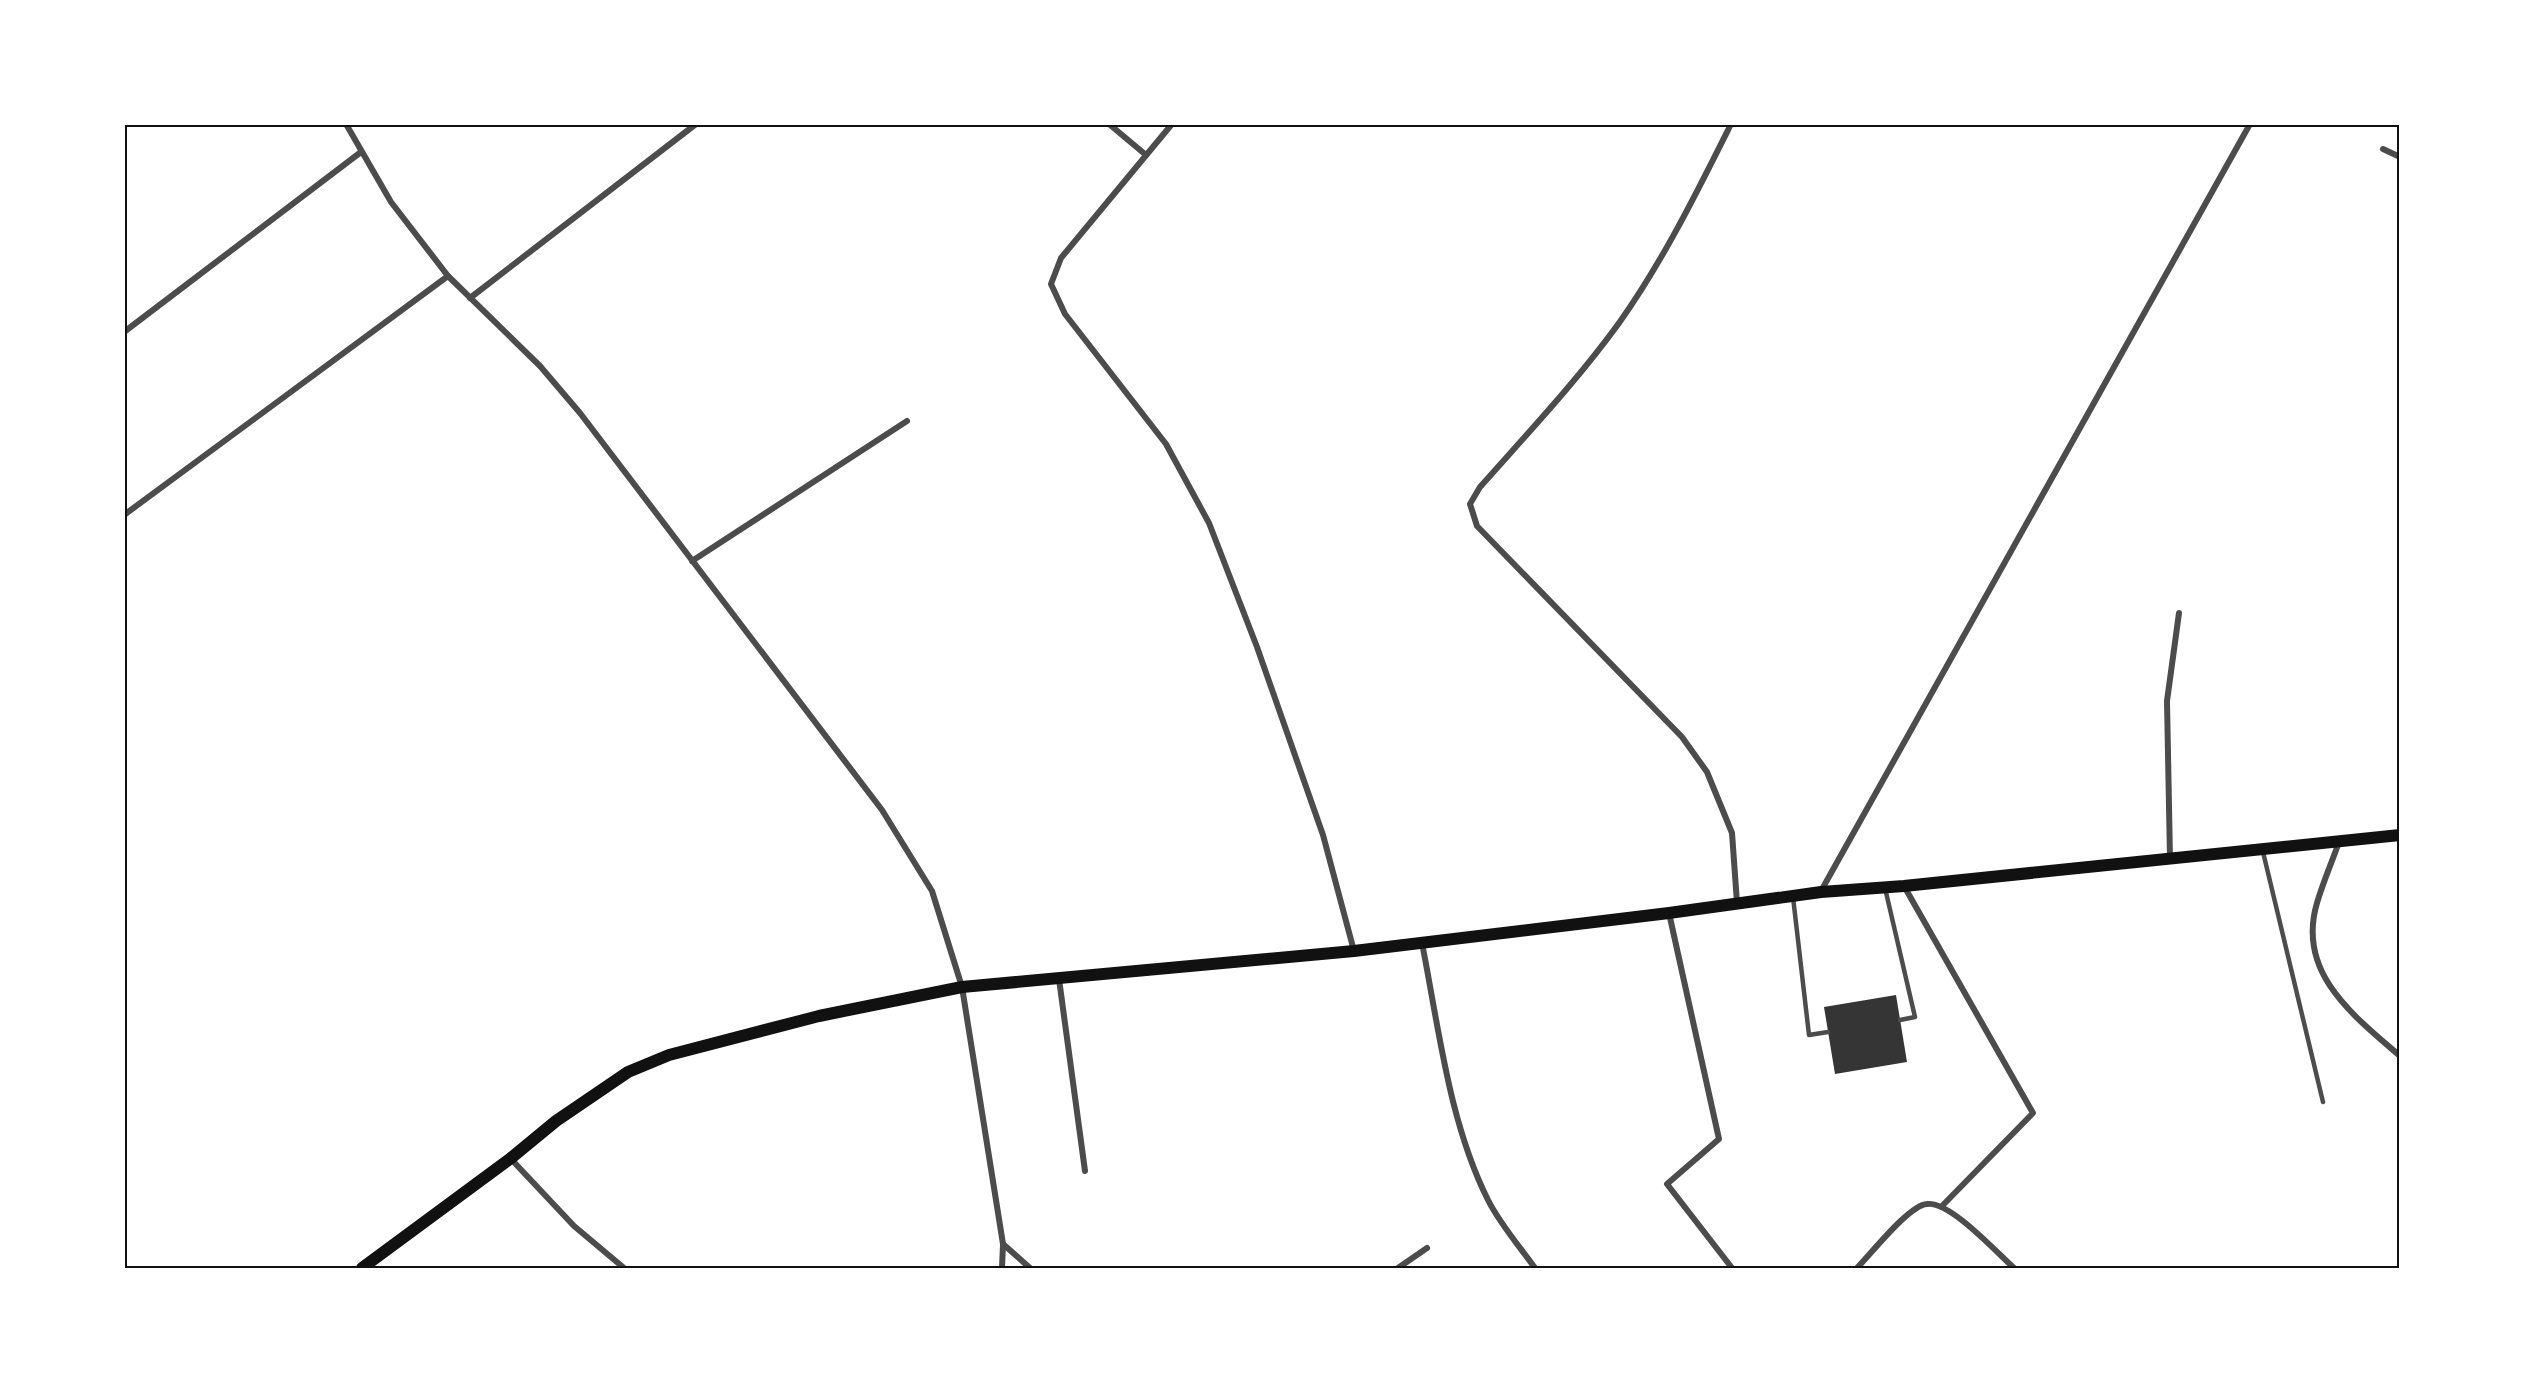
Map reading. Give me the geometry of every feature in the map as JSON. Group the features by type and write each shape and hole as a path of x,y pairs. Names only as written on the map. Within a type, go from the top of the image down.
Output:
{"main road":[{"path":"362,1269 511,1158 556,1121 628,1072 669,1055 819,1016 962,987 1354,951 1821,892 1885,888 2400,835"}],"street":[{"path":"346,124 391,202 448,276 540,366 580,413 882,810 932,891 962,987 1003,1244 1002,1269"},
{"path":"470,298 696,124"},
{"path":"1109,124 1146,154"},
{"path":"1172,124 1061,258 1051,284 1065,314 1166,444 1209,523 1257,647 1323,835 1354,951"},
{"path":"1731,124 1692,202 1644,286 1587,364 1480,487 1470,504 1471,515 1477,526 1682,737 1707,772 1732,833 1737,903"},
{"path":"1821,892 2250,124"},
{"path":"2383,149 2400,157"},
{"path":"124,332 361,152"},
{"path":"124,515 448,276"},
{"path":"692,561 907,421"},
{"path":"2170,858 2167,701 2179,613"},
{"path":"2339,841 2316,905 2313,946 2324,977 2346,1008 2400,1056"},
{"path":"1904,886 2033,1113 1942,1205"},
{"path":"1669,913 1719,1139 1667,1185 1732,1269"},
{"path":"1422,943 1455,1108 1470,1157 1488,1202 1535,1269"},
{"path":"1059,977 1085,1171"},
{"path":"511,1158 574,1226 624,1269"},
{"path":"1857,1269 1911,1212 1926,1203 1942,1205 2014,1269"},
{"path":"1003,1244 1030,1269"},
{"path":"1398,1269 1427,1248"}],"lane":[{"path":"2262,849 2323,1102"},
{"path":"1885,888 1915,1017 1900,1020"},
{"path":"1793,897 1809,1035 1828,1032"}],"building":[{"path":"1896,995 1907,1062 1835,1074 1824,1007"}]}
